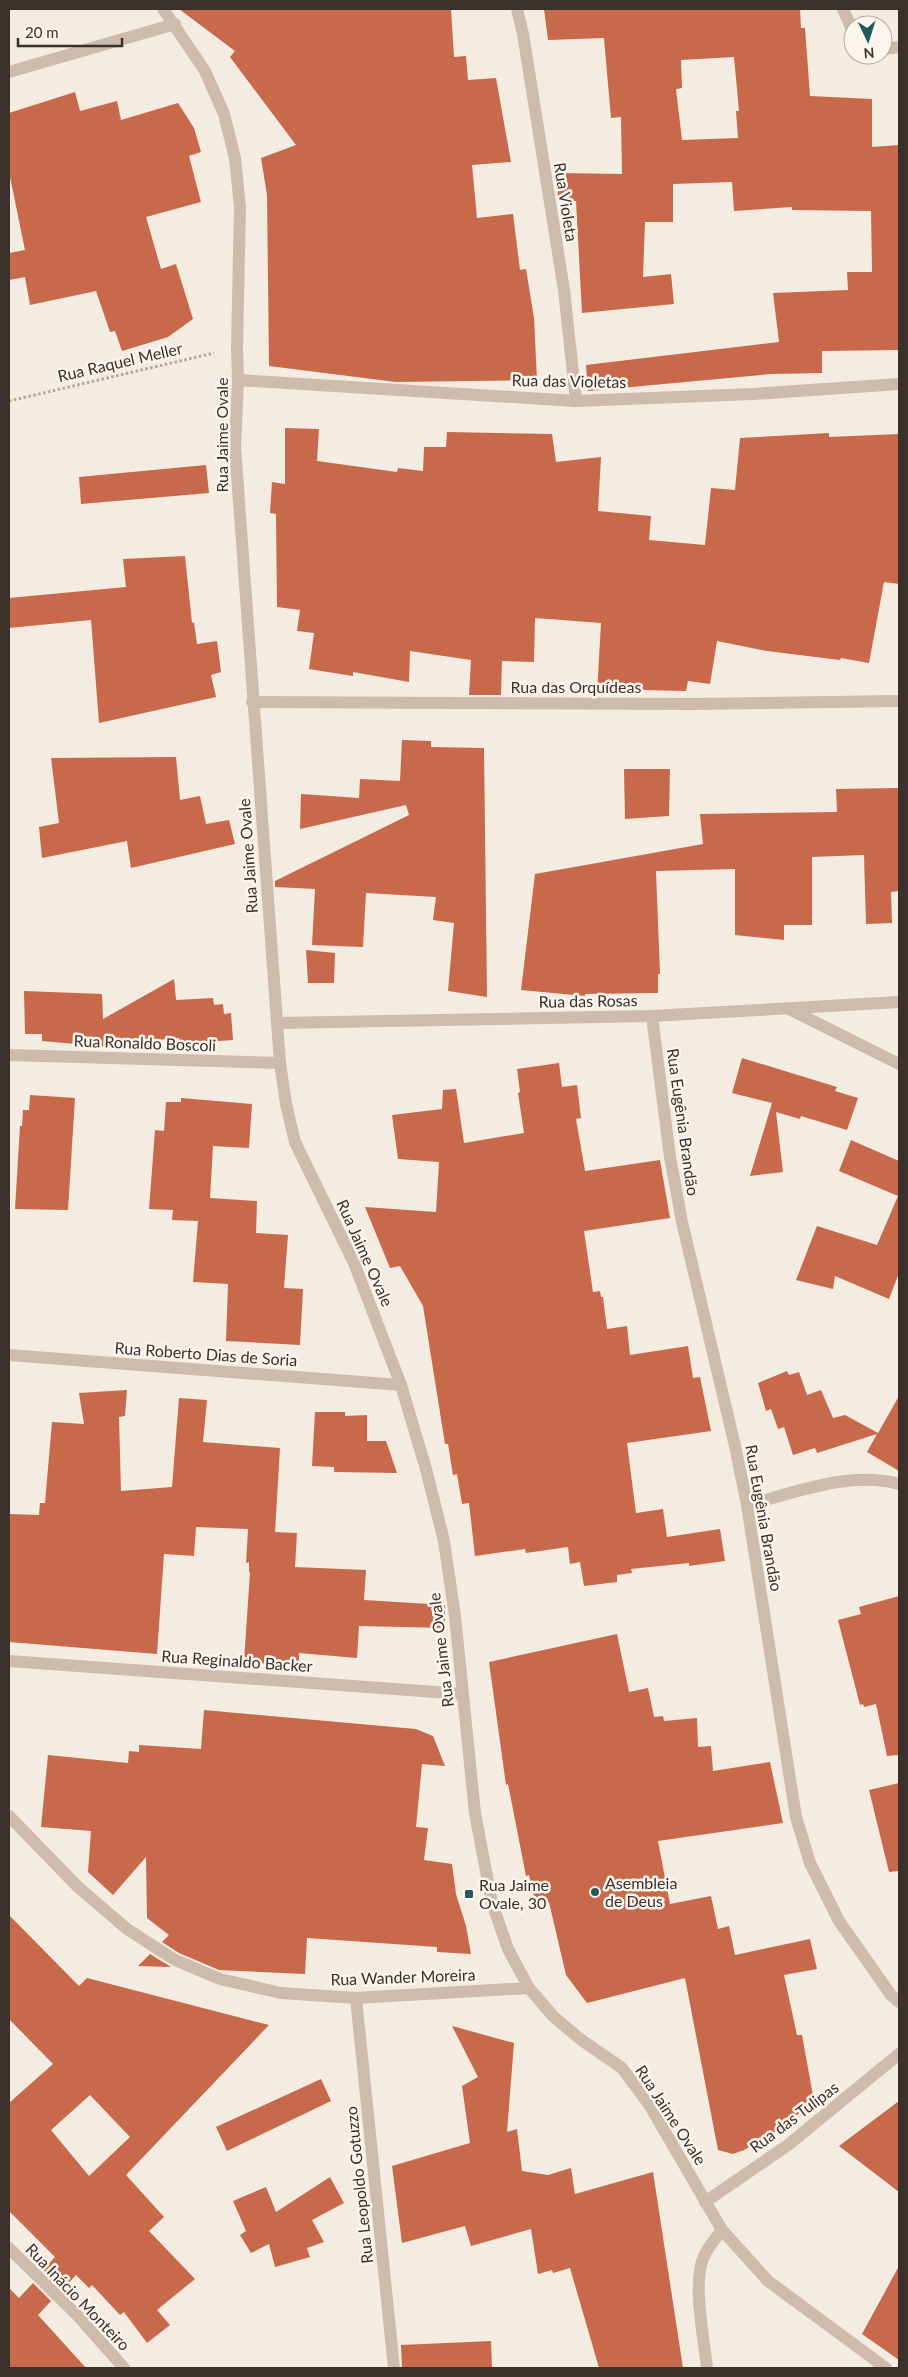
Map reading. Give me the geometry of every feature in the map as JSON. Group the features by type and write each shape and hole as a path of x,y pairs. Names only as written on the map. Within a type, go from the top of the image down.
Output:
{"street":[{"name":"Rua Jaime Ovale","path":"163,9 175,24 205,71 224,114 235,158 240,207 238,380 235,447 252,702 280,1063 286,1104 296,1142 354,1263 401,1385 426,1469 444,1541 463,1694 475,1813 492,1903 508,1949 529,1988 553,2016 573,2033 622,2068 650,2106 688,2168 722,2230 768,2281 886,2368"},
{"name":"Rua Violeta","path":"517,9 523,34 564,290 576,401"},
{"path":"9,72 175,24"},
{"name":"Rua das Violetas","path":"238,380 576,401 753,394 899,384"},
{"name":"Rua das Orquídeas","path":"252,702 693,704 899,701"},
{"name":"Rua das Rosas","path":"278,1023 652,1016 899,1002"},
{"path":"787,1008 899,1064"},
{"name":"Rua Eugênia Brandão","path":"652,1016 670,1156 682,1222 735,1446 747,1505 796,1817 810,1863 839,1921 891,1995 899,2002"},
{"name":"Rua Ronaldo Boscoli","path":"9,1055 280,1063"},
{"name":"Rua Roberto Dias de Soria","path":"9,1355 401,1385"},
{"path":"747,1505 834,1483 869,1480 899,1484"},
{"name":"Rua Reginaldo Backer","path":"9,1661 463,1694"},
{"name":"Rua Wander Moreira","path":"9,1816 78,1888 127,1929 175,1960 220,1979 281,1993 356,1998 529,1988"},
{"name":"Rua Leopoldo Gotuzzo","path":"356,1998 394,2368"},
{"name":"Rua das Tulipas","path":"705,2202 788,2145 899,2054"},
{"path":"707,2368 699,2290 700,2271 704,2255 722,2230"},
{"name":"Rua Inácio Monteiro","path":"9,2248 78,2316 124,2368"}],"path":[{"name":"Rua Raquel Meller","path":"9,401 237,348"}],"building":[{"path":"179,9 451,9 454,57 466,56 468,80 496,78 511,162 472,165 477,218 513,214 520,270 526,269 534,318 537,380 396,382 269,366 267,195 261,158 296,145 230,57 235,51"},
{"path":"544,9 800,9 801,28 805,28 810,96 872,99 872,147 899,145 899,350 822,351 822,373 771,374 588,391 586,365 779,342 773,293 848,290 847,272 872,272 871,211 792,210 792,207 734,211 732,182 673,184 673,222 645,222 643,277 671,274 674,304 582,313 576,201 558,201 557,173 622,174 621,117 611,118 604,38 548,40","holes":["734,57 739,111 736,111 738,138 682,140 676,89 682,88 681,60"]},
{"path":"75,92 80,111 117,101 121,120 178,103 194,128 201,152 189,156 201,202 146,217 161,269 176,264 193,319 168,337 122,351 115,331 110,332 96,291 30,305 25,277 9,280 9,253 25,250 9,172 9,113"},
{"path":"285,428 319,429 317,461 397,472 398,468 423,471 424,447 446,447 447,432 552,434 556,462 601,457 598,511 651,516 649,540 705,545 711,488 735,490 740,438 829,433 829,437 899,434 899,584 884,582 869,663 841,658 840,660 767,651 717,641 710,684 688,681 686,691 644,690 597,693 601,623 535,618 534,662 502,661 501,695 469,695 471,660 410,651 409,682 353,672 353,676 309,669 314,633 297,631 300,610 277,607 276,514 270,513 272,482 285,484"},
{"path":"206,465 209,493 81,504 79,477"},
{"path":"185,556 192,623 194,622 197,644 217,641 221,672 211,675 216,697 99,723 91,620 9,628 9,598 126,587 123,559"},
{"path":"402,740 431,741 431,747 484,748 487,997 448,991 454,923 433,920 436,897 366,893 363,947 312,945 315,889 275,887 275,881 409,815 406,805 300,829 301,794 359,798 360,779 400,781"},
{"path":"176,757 180,800 200,796 206,824 229,820 235,844 131,868 127,841 42,858 39,827 59,823 51,758"},
{"path":"624,769 670,769 669,816 625,819"},
{"path":"898,788 899,891 891,892 892,923 866,924 864,855 812,857 812,925 784,925 784,940 735,935 735,869 656,871 660,974 658,974 658,993 585,994 585,996 521,990 535,874 703,844 700,814 837,812 836,789"},
{"path":"306,950 335,953 334,983 308,983"},
{"path":"174,979 176,1000 213,998 214,1005 223,1004 224,1014 231,1013 233,1040 179,1044 179,1038 121,1043 122,1048 42,1041 42,1034 25,1034 24,991 102,994 103,1019"},
{"path":"742,1058 837,1087 835,1091 858,1098 847,1130 801,1116 800,1119 776,1112 783,1172 750,1176 772,1103 732,1093"},
{"path":"559,1063 562,1087 577,1085 581,1118 576,1119 585,1171 660,1160 670,1218 584,1231 593,1292 600,1291 601,1297 603,1297 607,1329 627,1326 630,1355 688,1346 693,1378 700,1377 711,1431 627,1443 636,1513 663,1509 667,1537 720,1529 725,1561 689,1566 689,1563 631,1569 632,1573 617,1575 617,1582 584,1586 580,1562 570,1564 568,1547 526,1553 525,1549 475,1556 469,1503 462,1504 457,1474 453,1475 448,1444 445,1444 423,1306 400,1266 390,1268 365,1207 436,1212 439,1162 398,1159 392,1115 442,1109 443,1090 456,1089 464,1143 524,1133 518,1093 520,1092 517,1069"},
{"path":"30,1095 75,1098 68,1210 15,1209 20,1126 22,1126 23,1110 29,1110"},
{"path":"181,1098 252,1104 249,1148 213,1146 210,1198 257,1201 256,1233 288,1235 284,1288 303,1289 300,1345 226,1341 228,1284 193,1282 198,1221 172,1220 173,1210 149,1209 155,1130 164,1131 166,1102 181,1102"},
{"path":"851,1140 899,1161 899,1273 889,1299 835,1276 833,1289 796,1280 817,1226 877,1245 898,1196 839,1171"},
{"path":"787,1371 789,1375 799,1372 807,1395 821,1390 833,1418 845,1415 878,1433 899,1396 899,1471 867,1452 877,1434 817,1453 815,1448 793,1455 784,1427 778,1429 771,1409 766,1411 758,1383"},
{"path":"127,1390 125,1416 119,1417 121,1491 172,1487 179,1398 207,1400 203,1442 280,1448 275,1532 297,1533 295,1567 366,1570 364,1600 445,1605 445,1628 359,1626 357,1658 299,1653 299,1666 244,1662 250,1572 249,1562 246,1563 248,1529 196,1527 194,1556 164,1554 157,1654 9,1642 9,1514 39,1515 40,1503 45,1503 52,1422 84,1424 79,1393"},
{"path":"315,1412 345,1412 345,1416 367,1415 367,1441 386,1441 397,1473 334,1472 334,1467 312,1466"},
{"path":"899,1596 899,1755 887,1756 876,1704 864,1707 863,1704 860,1705 838,1620 861,1614 859,1607"},
{"path":"617,1634 629,1692 648,1688 654,1717 663,1716 664,1721 697,1718 698,1747 711,1746 713,1771 770,1762 783,1823 658,1841 670,1904 711,1896 718,1929 729,1926 735,1955 810,1939 817,1969 784,1975 797,2035 802,2035 814,2101 780,2129 744,2150 733,2154 718,2150 685,1978 587,2003 566,1975 549,1902 536,1906 529,1875 526,1876 508,1784 506,1785 489,1662"},
{"path":"204,1710 416,1729 433,1736 445,1766 422,1764 416,1827 428,1828 424,1860 452,1864 456,1894 466,1926 471,1954 437,1952 437,1947 307,1938 305,1974 219,1970 179,1953 162,1942 169,1935 147,1918 146,1857 113,1895 88,1872 91,1831 41,1827 48,1755 128,1763 129,1751 139,1752 139,1745 201,1749"},
{"path":"899,1783 899,1871 889,1872 869,1790"},
{"path":"9,1915 79,1986 87,1978 269,2025 126,2175 164,2217 149,2231 195,2279 157,2310 170,2325 147,2343 124,2312 120,2315 92,2285 89,2288 76,2275 63,2289 43,2270 55,2257 9,2211 9,2103 53,2064 9,2019","holes":["90,2095 130,2137 89,2176 51,2130"]},
{"path":"150,1954 171,1967 138,1966"},
{"path":"452,2026 514,2043 507,2132 517,2129 522,2171 548,2175 571,2168 575,2194 653,2172 683,2368 599,2368 570,2268 553,2273 552,2270 538,2274 531,2229 471,2246 465,2226 402,2243 392,2166 470,2143 462,2086 478,2077"},
{"path":"321,2079 331,2101 227,2151 216,2127"},
{"path":"899,2101 899,2192 839,2146"},
{"path":"330,2177 344,2203 312,2220 324,2242 307,2248 310,2257 275,2267 269,2244 251,2253 240,2235 246,2231 233,2201 266,2187 276,2212"},
{"path":"899,2266 899,2360 862,2334"},
{"path":"33,2283 51,2301 38,2315 86,2368 9,2368 9,2288 19,2298"},
{"path":"491,2341 492,2368 402,2368 401,2345"}],"place":[{"name":"Asembleia de Deus","path":"595,1892"},
{"name":"Rua Jaime Ovale, 30","path":"469,1894"}]}
